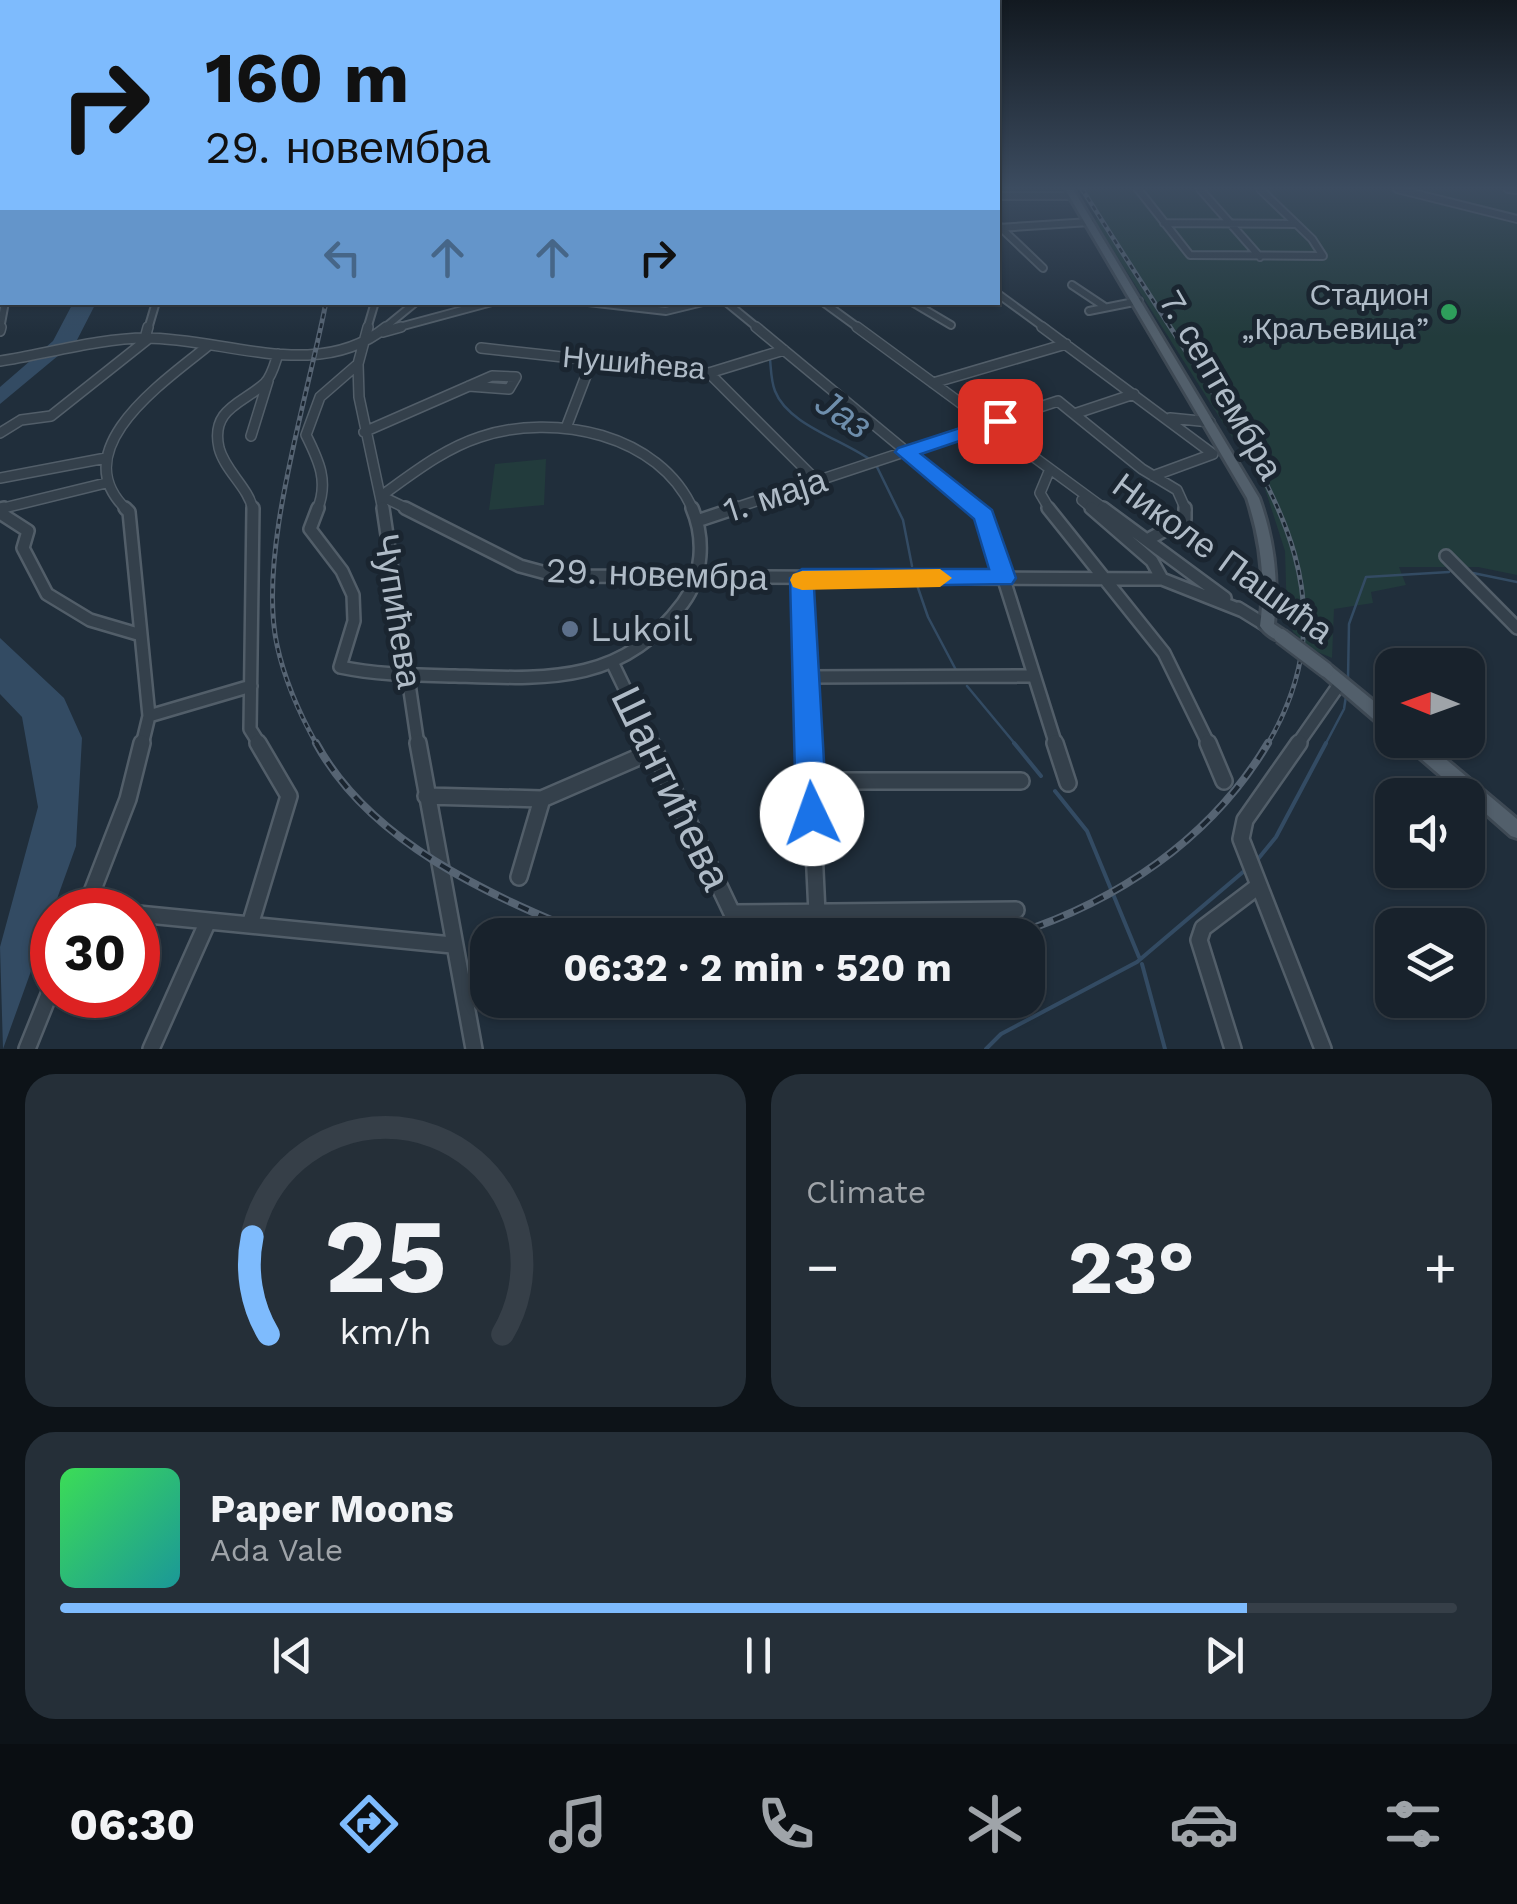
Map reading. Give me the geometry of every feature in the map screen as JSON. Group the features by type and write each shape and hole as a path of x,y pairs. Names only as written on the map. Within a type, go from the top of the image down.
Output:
{"main road":[{"name":"7. септембра","path":"1100,238 1246,484 1264,529 1274,631"},
{"name":"Николе Пашића","path":"1274,631 1375,711"},
{"path":"1431,758 1517,830"}],"street":[{"path":"1010,238 1042,268"},
{"path":"1177,238 1190,254 1323,256 1324,252 1310,238"},
{"path":"1243,238 1260,257"},
{"path":"1072,285 1106,307"},
{"path":"1000,295 1214,454 1152,476"},
{"path":"1089,310 1138,301"},
{"path":"0,331 3,305"},
{"path":"0,433 21,420 50,416 147,338 155,305"},
{"name":"Чупићева","path":"374,305 358,364 364,432 381,496 426,796 474,1049"},
{"path":"0,361 147,338 308,356 364,345 413,305"},
{"path":"382,332 481,305"},
{"path":"617,305 666,310 690,305"},
{"path":"730,305 984,516 1068,783"},
{"name":"Николе Пашића","path":"827,305 1274,631"},
{"path":"917,305 951,326"},
{"path":"373,314 400,317"},
{"path":"933,383 1066,344"},
{"path":"94,888 128,799 149,716 128,512 106,483 106,458 116,435 143,402 209,345"},
{"name":"Нушићева","path":"481,348 710,374 784,350"},
{"path":"251,436 278,354"},
{"path":"566,428 592,360"},
{"path":"358,364 320,396 306,440 321,466 324,494 310,528 337,560 354,604 354,623 340,666 533,679 572,675 612,662 648,641 673,618 695,578 700,520 682,483 654,456 609,436 566,428 520,428 478,437 454,448 381,496"},
{"path":"710,374 817,481"},
{"path":"364,432 468,386 492,376 516,378 508,389 468,386"},
{"path":"250,925 289,796 250,729 253,505 220,453 218,434 235,399 268,381"},
{"path":"1074,414 1134,394"},
{"name":"1. маја","path":"700,520 1058,401 1074,414"},
{"path":"1074,414 1152,476 1177,490 1187,514 1182,521 1147,540"},
{"path":"1165,416 1208,418"},
{"path":"0,478 106,458"},
{"path":"1050,469 1040,492 1042,500 1176,672 1224,780"},
{"name":"Николе Пашића","path":"1063,479 1077,496 1152,561 1162,579"},
{"path":"0,511 106,483"},
{"name":"29. новембра","path":"381,496 530,570 573,578 1162,579 1243,611"},
{"path":"0,511 28,531 23,548 47,594 90,620 140,636"},
{"path":"1446,556 1517,628"},
{"path":"802,578 817,913 1016,910"},
{"name":"Шантићева","path":"612,662 732,913 817,913"},
{"path":"806,678 1034,676"},
{"path":"1323,1049 1240,839 1245,820 1345,685"},
{"path":"149,716 250,686"},
{"path":"426,796 542,799 655,750"},
{"path":"810,781 1021,781"},
{"path":"519,877 542,799"},
{"path":"1233,1049 1199,940 1204,928 1258,887"},
{"path":"160,916 452,945"},
{"path":"150,1049 208,921"},
{"path":"27,1049 40,1018"}],"green space":[{"path":"1105,238 1517,238 1517,575 1478,567 1399,567 1406,585 1371,592 1373,603 1334,609 1332,658 1313,650 1293,632 1287,618 1285,551 1265,489"},
{"path":"546,459 544,505 489,510 495,464"}],"water":[{"path":"72,305 95,305 77,340 0,404 0,387 53,341"},
{"path":"0,638 64,698 82,738 76,846 61,888 30,888 30,974 3,1049 0,947 38,807 22,717 0,694"}],"waterway":[{"path":"770,359 775,391 782,403 804,423 872,461"},
{"name":"Јаз","path":"877,467 903,520 912,566"},
{"path":"1348,678 1349,624 1366,577 1449,572"},
{"path":"1473,573 1517,582"},
{"name":"Јаз","path":"917,585 928,617 956,670"},
{"name":"Јаз","path":"967,686 1016,745"},
{"path":"1325,745 1344,709 1346,696"},
{"name":"Јаз","path":"1014,743 1041,776"},
{"path":"1258,859 1276,837 1326,743"},
{"name":"Јаз","path":"1055,791 1087,831 1139,957"},
{"path":"986,1049 1001,1034 1137,962 1243,872"},
{"name":"Јаз","path":"1142,964 1165,1049"}],"railway":[{"path":"1113,238 1226,413 1275,503 1293,548 1303,595 1303,643 1292,693 1268,743"},
{"path":"316,743 284,672 273,608 274,566 287,475 325,305"},
{"path":"316,743 339,778 399,836 434,861 547,918"},
{"path":"1045,923 1088,905 1158,863 1219,809 1268,743"}],"slow traffic":[{"path":"802,580 940,578"}],"place":[{"name":"Стадион „Краљевица”","path":"1449,312"},
{"name":"Lukoil","path":"570,629"}],"route":[{"path":"812,814 802,578 1004,578 984,516 906,452 1000,421"}]}
